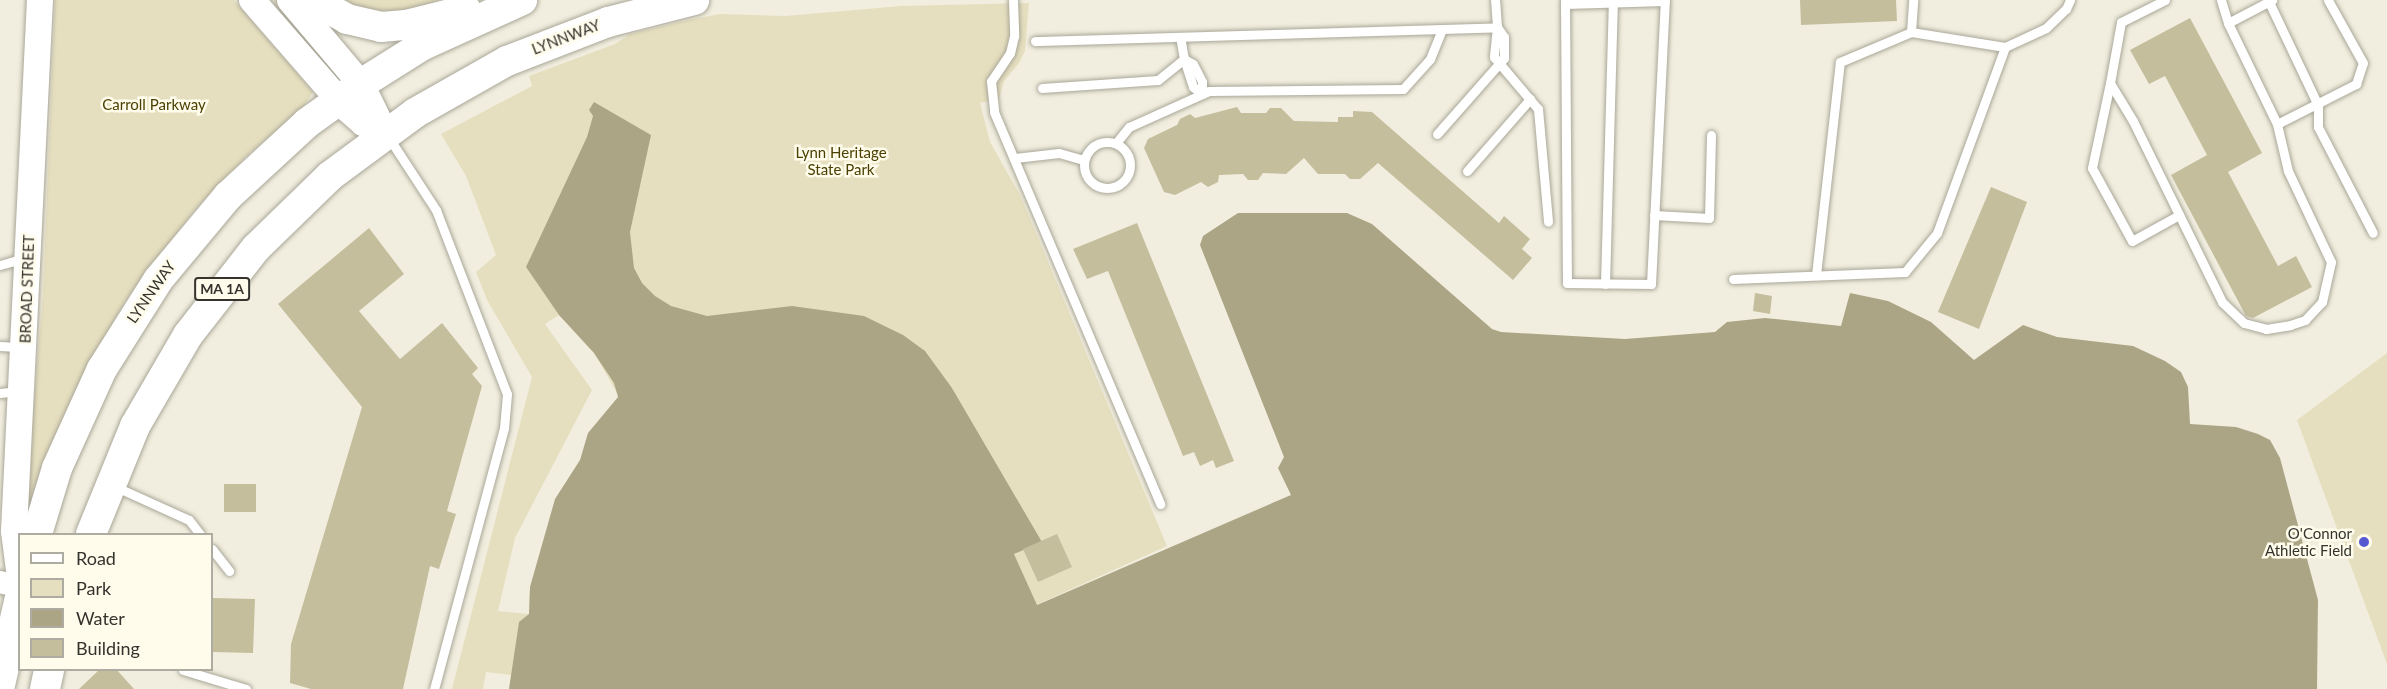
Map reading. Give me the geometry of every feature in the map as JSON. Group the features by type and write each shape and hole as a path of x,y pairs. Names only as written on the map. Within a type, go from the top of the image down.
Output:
{"highway":[{"path":"314,0 347,19 381,27 406,25 503,0"},
{"name":"LYNNWAY","path":"37,533 57,468 85,403 158,280 228,196 280,146 349,91 423,45 522,0"},
{"name":"LYNNWAY","path":"91,533 109,484 169,365 228,280 293,210 385,133 473,79 539,47 608,22 694,0"},
{"path":"0,685 18,606"}],"main road":[{"name":"BROAD STREET","path":"18,562 14,531 12,347 29,255 40,0"},
{"path":"252,0 319,74 349,91 385,133"},
{"path":"290,0 343,60 349,91"}],"street":[{"path":"0,582 18,586"}],"lane":[{"path":"1012,0 1012,45 995,72 990,89 994,112 1160,504"},
{"path":"1437,134 1504,58 1504,37 1497,27 1495,0"},
{"path":"1665,0 1651,284 1568,283 1565,2 1613,2 1665,0"},
{"path":"1911,32 1913,0"},
{"path":"1816,275 1840,62 1911,32 2005,47 2046,28 2066,9 2070,0"},
{"path":"2165,0 2121,22 2092,168 2132,241 2179,215"},
{"path":"2110,83 2222,302 2244,323 2266,329 2305,320 2322,302 2331,262 2288,171 2277,124 2228,23 2221,0"},
{"path":"2277,124 2356,84 2363,63 2328,0"},
{"path":"2228,23 2270,1 2318,105 2318,127 2373,233"},
{"path":"1605,284 1613,2"},
{"path":"1035,41 1497,27"},
{"path":"1116,143 1129,127 1202,94 1403,89 1430,59 1442,29"},
{"path":"1180,37 1184,59"},
{"path":"1733,279 1905,272 1937,232 2005,47"},
{"path":"1184,59 1193,64 1202,82 1202,94"},
{"path":"1042,88 1158,80 1184,59"},
{"path":"1499,63 1538,109 1541,122 1548,222"},
{"path":"1467,171 1530,99"},
{"path":"385,133 436,210 507,394 504,428 434,689"},
{"path":"1654,215 1709,218 1711,135"},
{"path":"1084,160 1100,142 1116,143"},
{"path":"1084,160 1091,183 1106,189 1121,184 1130,162 1116,143"},
{"path":"1015,158 1059,153 1084,160"},
{"path":"0,265 29,255"},
{"path":"109,484 189,520 199,533"},
{"path":"213,550 229,571"},
{"path":"189,671 246,689"}],"green space":[{"name":"Carroll Parkway","path":"55,0 234,0 313,92 303,107 243,159 191,214 125,301 74,392 24,526 43,293"},
{"path":"332,0 440,0 407,12 382,16"},
{"name":"Lynn Heritage State Park","path":"1029,3 1025,51 1019,63 1004,81 999,98 980,103 990,142 1020,195 1167,546 1036,605 1014,554 1042,542 952,388 617,393 594,353 559,315 545,324 592,390 515,538 498,611 529,614 530,587 551,591 509,689 511,675 486,672 483,689 452,689 532,377 487,300 476,272 496,255 466,176 441,134 532,86 529,76 615,44 630,34 688,20 720,14 785,16 901,6"},
{"name":"O'Connor Athletic Field","path":"2387,353 2387,664 2297,420"}],"water":[{"path":"594,102 651,135 630,232 634,268 642,283 655,296 671,306 707,316 792,306 864,316 903,335 925,351 952,388 1042,542 1014,554 1037,605 1291,495 1278,468 1284,457 1200,245 1203,236 1238,213 1347,213 1372,224 1492,329 1501,332 1625,339 1715,332 1727,322 1765,318 1841,326 1850,293 1888,301 1931,322 1974,360 2023,325 2057,337 2133,346 2165,361 2181,372 2188,387 2190,424 2236,427 2258,434 2270,440 2280,458 2318,600 2317,689 509,689 519,622 529,614 530,587 555,499 580,460 588,433 618,397 614,383 594,353 559,315 526,267 587,137 593,116 589,110"}],"building":[{"path":"1800,0 1896,0 1897,21 1801,25"},
{"path":"2190,18 2262,153 2228,172 2278,266 2296,256 2312,287 2253,318 2246,316 2171,175 2207,155 2165,76 2149,84 2130,50"},
{"path":"1237,107 1241,113 1266,113 1270,108 1281,108 1294,121 1338,122 1338,117 1353,117 1353,111 1372,112 1499,223 1504,216 1530,239 1522,249 1532,258 1513,280 1378,163 1360,179 1350,179 1345,174 1318,174 1304,158 1286,174 1263,173 1258,180 1248,180 1243,174 1219,175 1218,182 1208,187 1201,182 1175,195 1164,192 1144,148 1148,139 1177,125 1180,119 1190,114 1195,118"},
{"path":"1991,187 2027,202 1979,329 1938,312"},
{"path":"1137,223 1234,461 1216,468 1213,460 1200,466 1194,452 1183,456 1108,271 1087,279 1073,249"},
{"path":"369,228 404,274 359,311 400,359 442,323 478,368 472,374 482,386 447,511 456,514 439,569 430,566 403,689 311,689 290,683 291,644 362,407 278,304"},
{"path":"1755,293 1772,296 1770,314 1753,311"},
{"path":"224,484 256,484 256,512 224,512"},
{"path":"1057,534 1072,567 1038,582 1023,549"},
{"path":"213,598 255,599 253,653 213,652"},
{"path":"98,671 118,671 134,689 79,689"}],"place":[{"name":"O'Connor Athletic Field","path":"2364,542"}]}
